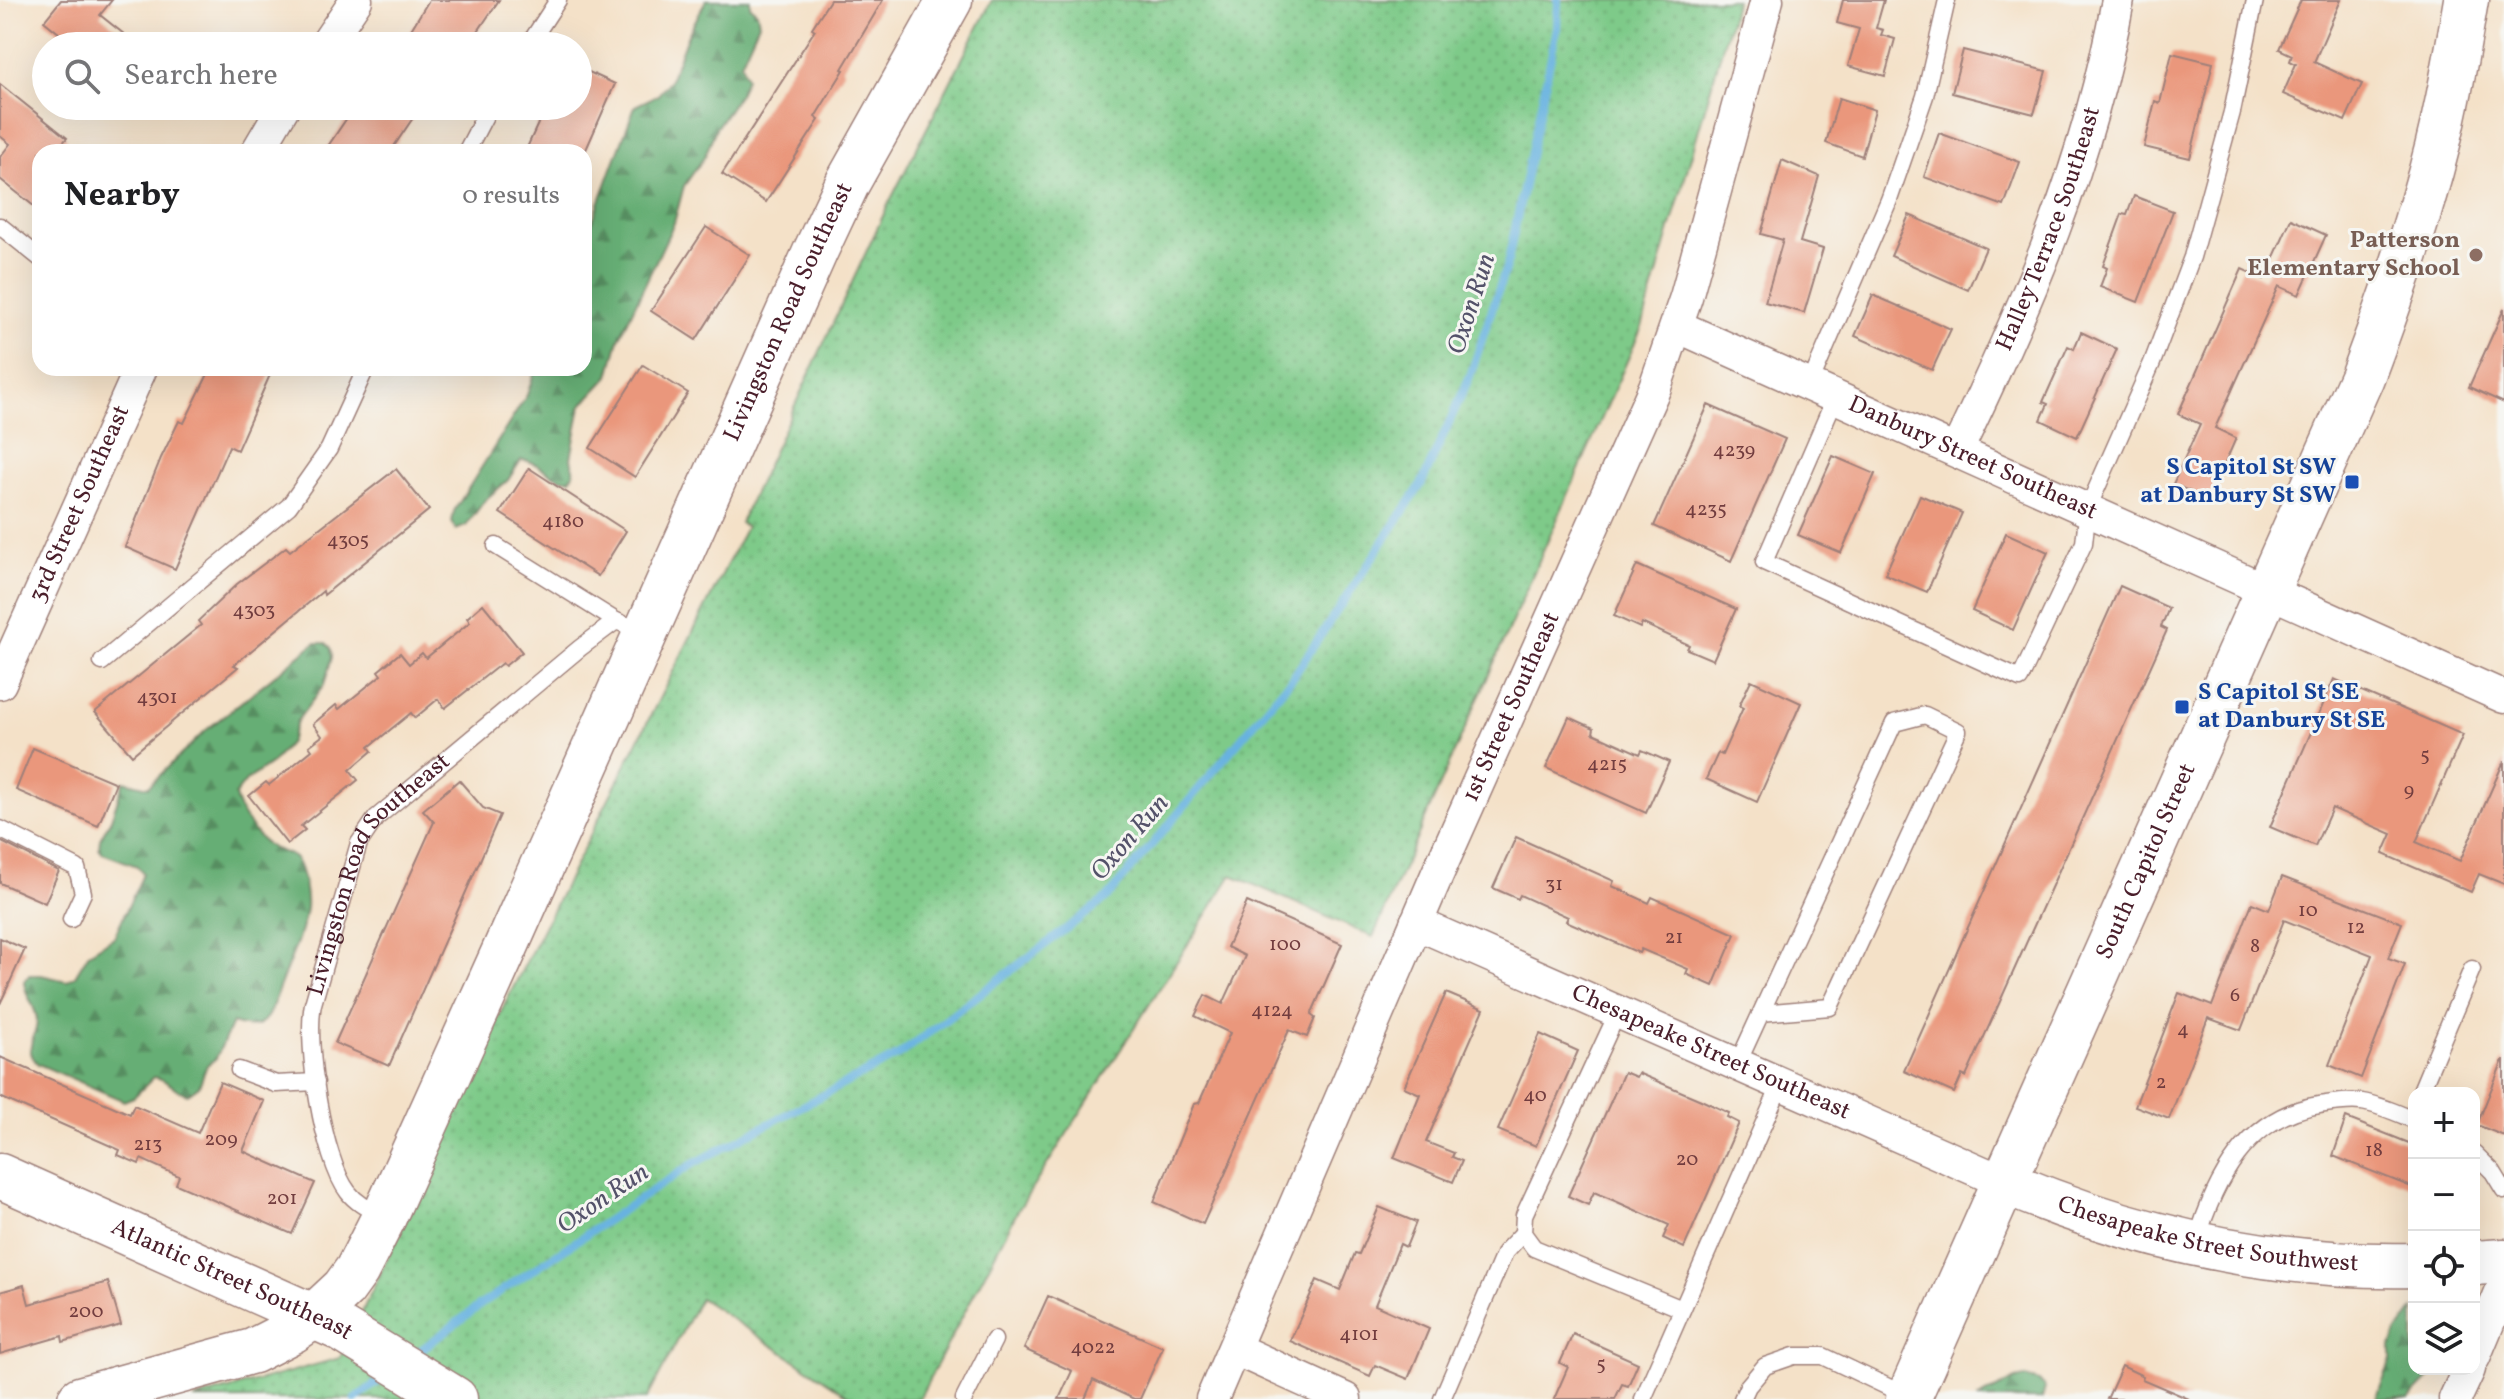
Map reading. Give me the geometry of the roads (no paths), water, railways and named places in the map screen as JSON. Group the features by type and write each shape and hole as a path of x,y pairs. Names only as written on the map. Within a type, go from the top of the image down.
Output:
{"street":[{"path":"334,32 356,0"},
{"name":"Livingston Road Southeast","path":"80,1399 253,1351 292,1331 331,1325 384,1217 631,627 832,215 950,0"},
{"name":"1st Street Southeast","path":"1212,1399 1416,923 1640,422 1677,326 1767,0"},
{"name":"Halley Terrace Southeast","path":"1957,450 2026,302 2060,216 2097,100 2118,0"},
{"name":"South Capitol Street","path":"1908,1398 2362,377 2394,291 2426,189 2452,83 2466,0"},
{"path":"262,144 276,120"},
{"name":"Danbury Street Southeast","path":"1677,326 2504,697"},
{"name":"3rd Street Southeast","path":"0,683 137,376"},
{"name":"Chesapeake Street Southeast","path":"1416,923 2006,1183"},
{"name":"Atlantic Street Southeast","path":"0,1176 331,1325 455,1399"},
{"name":"Chesapeake Street Southwest","path":"2006,1183 2098,1217 2196,1245 2279,1259 2408,1265"},
{"path":"2480,1263 2504,1261"},
{"path":"2480,1343 2504,1285"},
{"path":"1235,1349 1345,1399"},
{"path":"2455,1399 2466,1375"}],"lane":[{"path":"537,32 558,0"},
{"path":"1947,0 1925,96 1764,562 2020,679 2084,543 2088,508 2152,363 2192,257 2232,112 2255,0"},
{"path":"470,144 483,120"},
{"path":"0,226 32,252"},
{"path":"102,662 289,506 329,449 362,376"},
{"path":"496,546 631,627"},
{"name":"Livingston Road Southeast","path":"384,1217 357,1201 347,1191 325,1140 311,1027 313,1004 364,833 376,818 580,648 631,627"},
{"path":"1737,1065 1894,723 1925,715 1958,731 1830,1007 1761,1013"},
{"path":"0,829 77,868 83,893 71,919"},
{"path":"2423,1087 2472,969"},
{"path":"1618,1012 1524,1215 1523,1233 1534,1248 1682,1309"},
{"path":"239,1070 276,1084 316,1082"},
{"path":"1643,1399 1781,1084"},
{"path":"2196,1245 2209,1201 2227,1168 2239,1150 2267,1125 2306,1107 2357,1101 2408,1114"},
{"path":"2480,1159 2504,1190"},
{"path":"1442,1399 1505,1252 1523,1233"},
{"path":"964,1399 994,1340"},
{"path":"1742,1399 1748,1386 1765,1366 1794,1356 1823,1356 1908,1398"}],"waterway":[{"name":"Oxon Run","path":"410,1358 483,1303 689,1166 899,1055 1107,898 1293,677 1421,485 1470,376 1508,261 1557,28 1558,0"},
{"name":"Oxon Run","path":"355,1399 390,1373"}],"place":[{"name":"Patterson Elementary School","path":"2476,255"},
{"name":"S Capitol St SW at Danbury St SW","path":"2352,482"},
{"name":"S Capitol St SE at Danbury St SE","path":"2182,707"}]}
